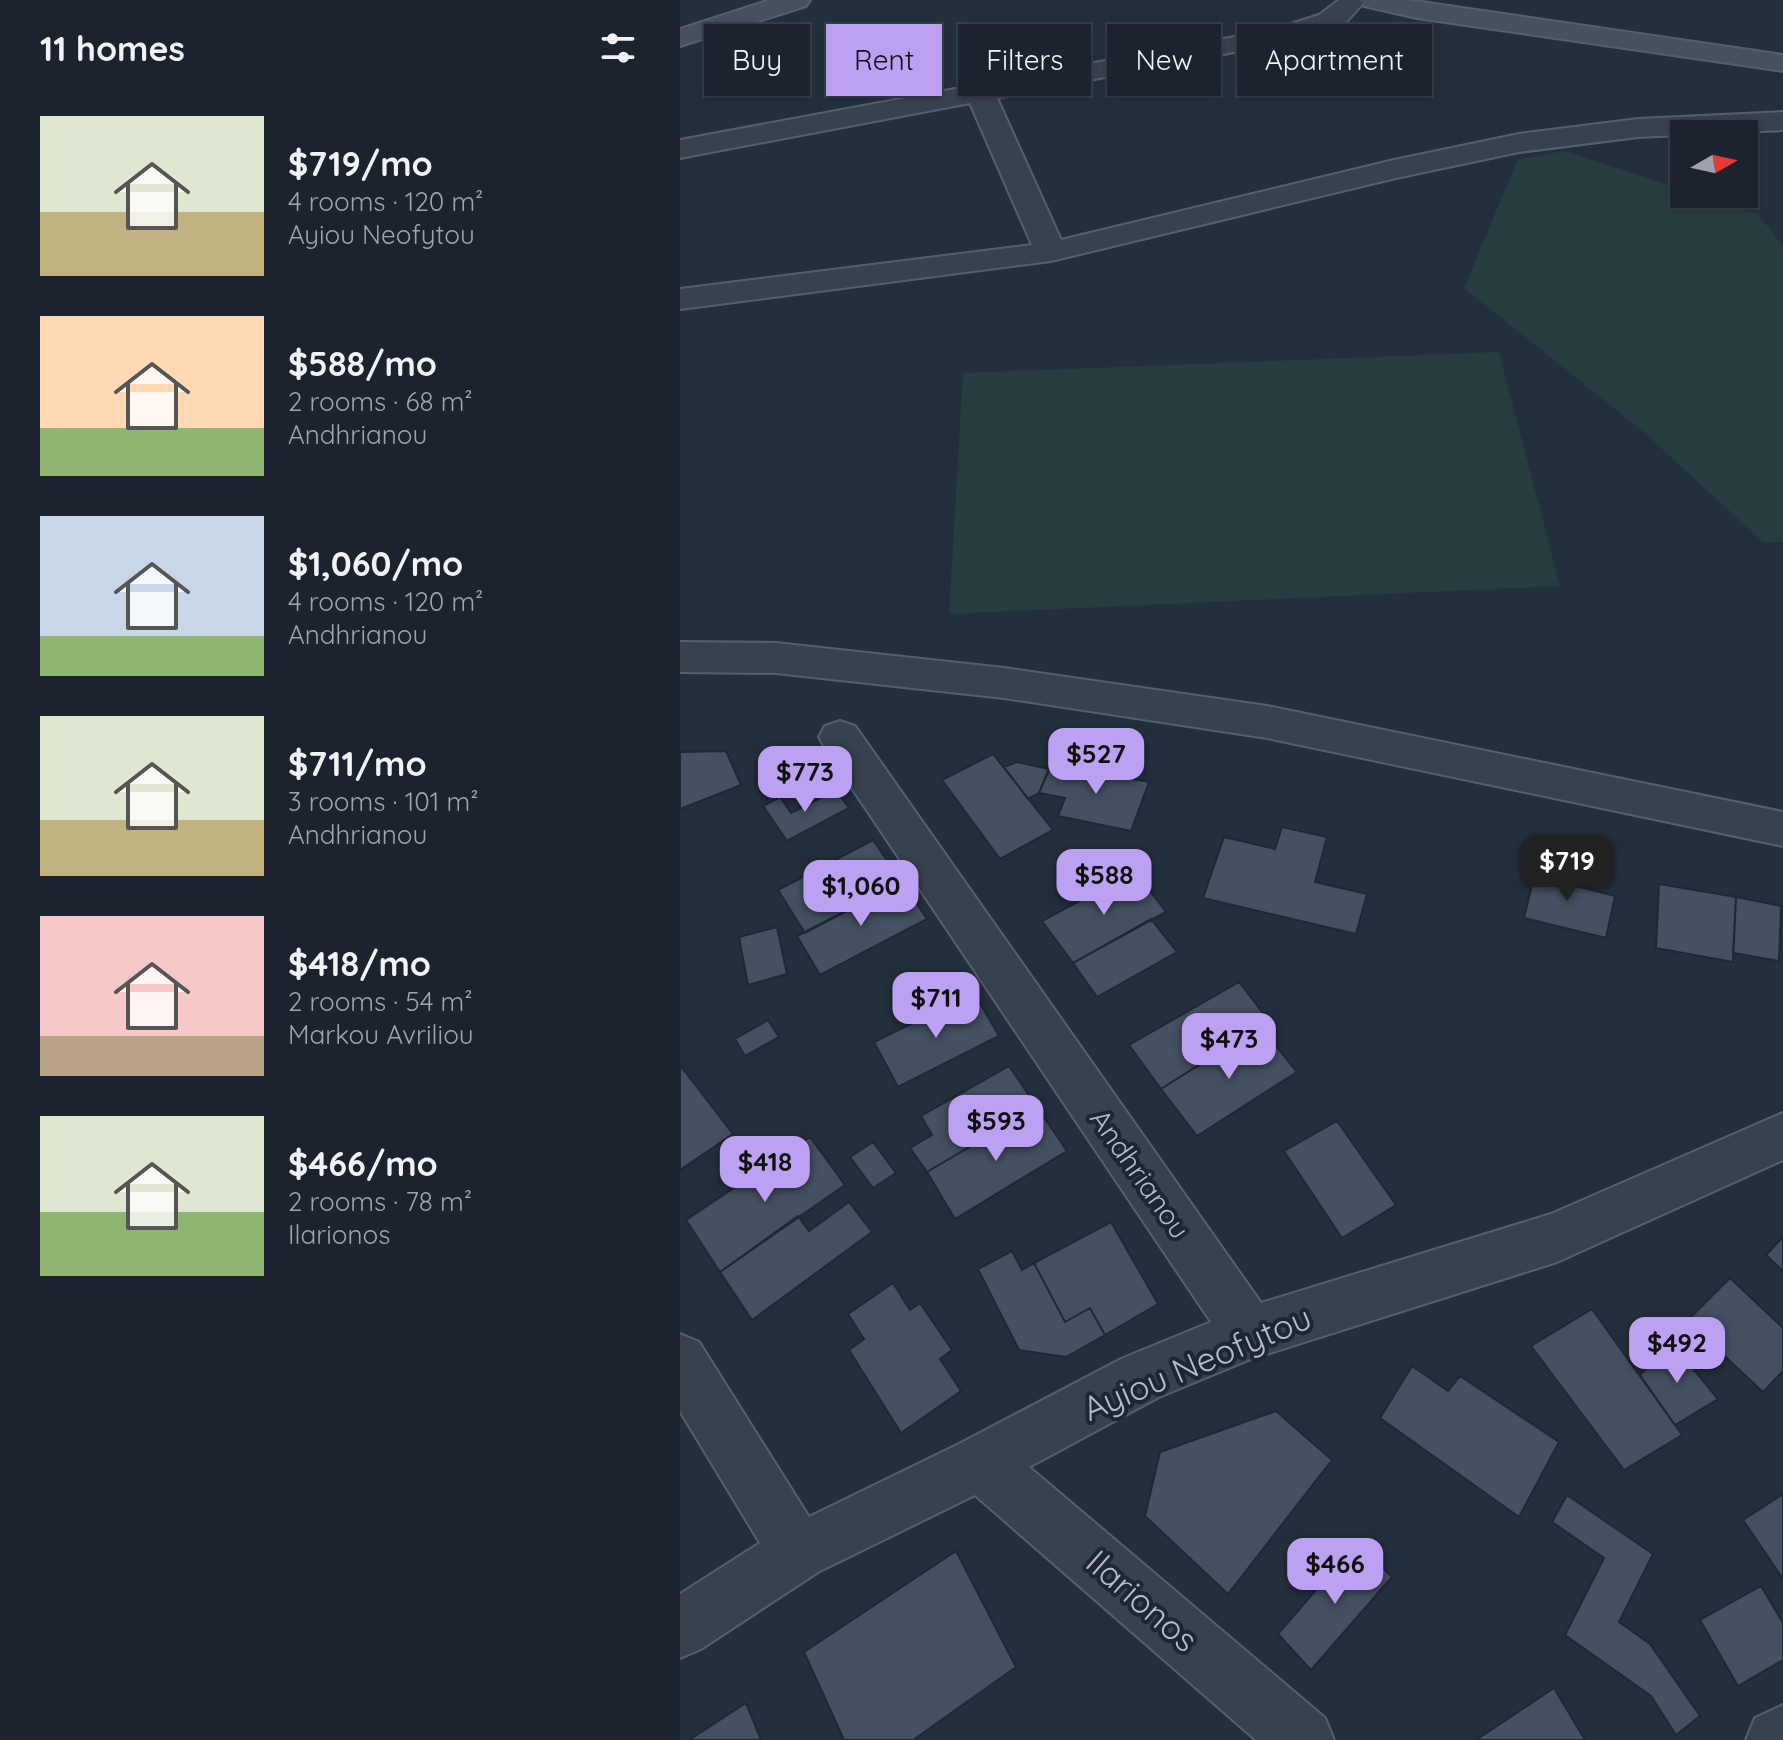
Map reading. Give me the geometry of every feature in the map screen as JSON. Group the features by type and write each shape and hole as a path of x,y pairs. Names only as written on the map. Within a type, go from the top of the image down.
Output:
{"main road":[{"path":"680,38 797,0"},
{"path":"1373,0 1783,63"}],"street":[{"path":"1091,74 1275,38 1321,25 1346,11 1353,0"},
{"path":"680,149 975,96"},
{"path":"981,96 1051,252"},
{"path":"680,299 1051,252 1394,169 1519,143 1638,128 1783,121"},
{"path":"680,657 776,658 1004,683 1267,722 1783,829"},
{"name":"Andhrianou","path":"840,737 1250,1333"},
{"name":"Ayiou Neofytou","path":"680,1628 798,1552 981,1463 1140,1378 1250,1333 1557,1237 1783,1136"},
{"path":"680,1361 798,1552"},
{"name":"Ilarionos","path":"981,1463 1303,1740"},
{"path":"1777,1740 1783,1736"}],"green space":[{"path":"1565,151 1670,185 1670,208 1740,208 1758,214 1783,246 1783,542 1763,542 1645,433 1464,288 1518,159"},
{"path":"1499,352 1560,586 949,614 963,373"}],"building":[{"path":"726,751 741,785 680,809 680,752"},
{"path":"993,754 1053,830 1000,859 942,780"},
{"path":"1017,762 1049,769 1039,793 1028,799 1004,767"},
{"path":"1052,763 1149,782 1131,831 1058,816 1065,798 1039,793"},
{"path":"836,790 849,808 787,841 763,806 780,797 791,813"},
{"path":"1282,827 1327,837 1315,882 1367,894 1356,934 1203,898 1224,837 1275,849"},
{"path":"873,840 902,882 805,933 778,890"},
{"path":"1538,860 1568,867 1564,883 1615,896 1606,938 1524,918"},
{"path":"1135,871 1166,912 1073,963 1042,921"},
{"path":"902,882 927,919 820,975 797,936"},
{"path":"1659,884 1736,897 1733,962 1656,948"},
{"path":"1736,897 1781,906 1779,961 1733,953"},
{"path":"1151,919 1177,952 1097,997 1073,963"},
{"path":"777,927 787,974 748,985 739,937"},
{"path":"1239,982 1269,1021 1161,1089 1129,1045"},
{"path":"974,993 999,1036 898,1087 874,1042"},
{"path":"768,1020 779,1037 745,1056 735,1039"},
{"path":"1260,1026 1297,1072 1197,1136 1161,1089"},
{"path":"680,1065 733,1134 680,1170"},
{"path":"1009,1066 1037,1107 927,1172 910,1148 932,1135 921,1116"},
{"path":"1037,1107 1067,1151 955,1219 927,1172"},
{"path":"1337,1121 1396,1205 1342,1238 1284,1151"},
{"path":"810,1137 845,1185 720,1272 686,1220"},
{"path":"873,1142 896,1173 873,1188 850,1157"},
{"path":"849,1202 872,1232 752,1320 720,1272 798,1216 809,1231"},
{"path":"1111,1222 1158,1304 1105,1335 1090,1308 1065,1322 1034,1263"},
{"path":"1783,1237 1783,1271 1766,1255"},
{"path":"1012,1251 1022,1270 1034,1263 1065,1322 1090,1308 1105,1335 1066,1357 1019,1350 978,1269"},
{"path":"1730,1278 1783,1328 1783,1371 1763,1392 1687,1321"},
{"path":"893,1283 910,1310 920,1303 952,1350 940,1359 961,1391 901,1433 849,1350 864,1339 848,1314"},
{"path":"1592,1309 1682,1435 1624,1470 1531,1346"},
{"path":"1671,1342 1718,1399 1675,1425 1640,1375"},
{"path":"1412,1366 1448,1391 1460,1376 1559,1442 1519,1517 1380,1418"},
{"path":"1276,1411 1332,1460 1228,1594 1145,1516 1160,1452"},
{"path":"1783,1494 1783,1579 1743,1520"},
{"path":"1567,1495 1653,1554 1619,1622 1650,1644 1700,1716 1676,1735 1651,1696 1565,1635 1604,1558 1552,1522"},
{"path":"1357,1542 1392,1577 1311,1670 1278,1634"},
{"path":"956,1551 1016,1667 913,1740 844,1740 804,1652"},
{"path":"1761,1586 1783,1623 1783,1660 1738,1686 1700,1620"},
{"path":"1554,1688 1585,1740 1476,1740"},
{"path":"746,1703 761,1740 689,1740"}]}
